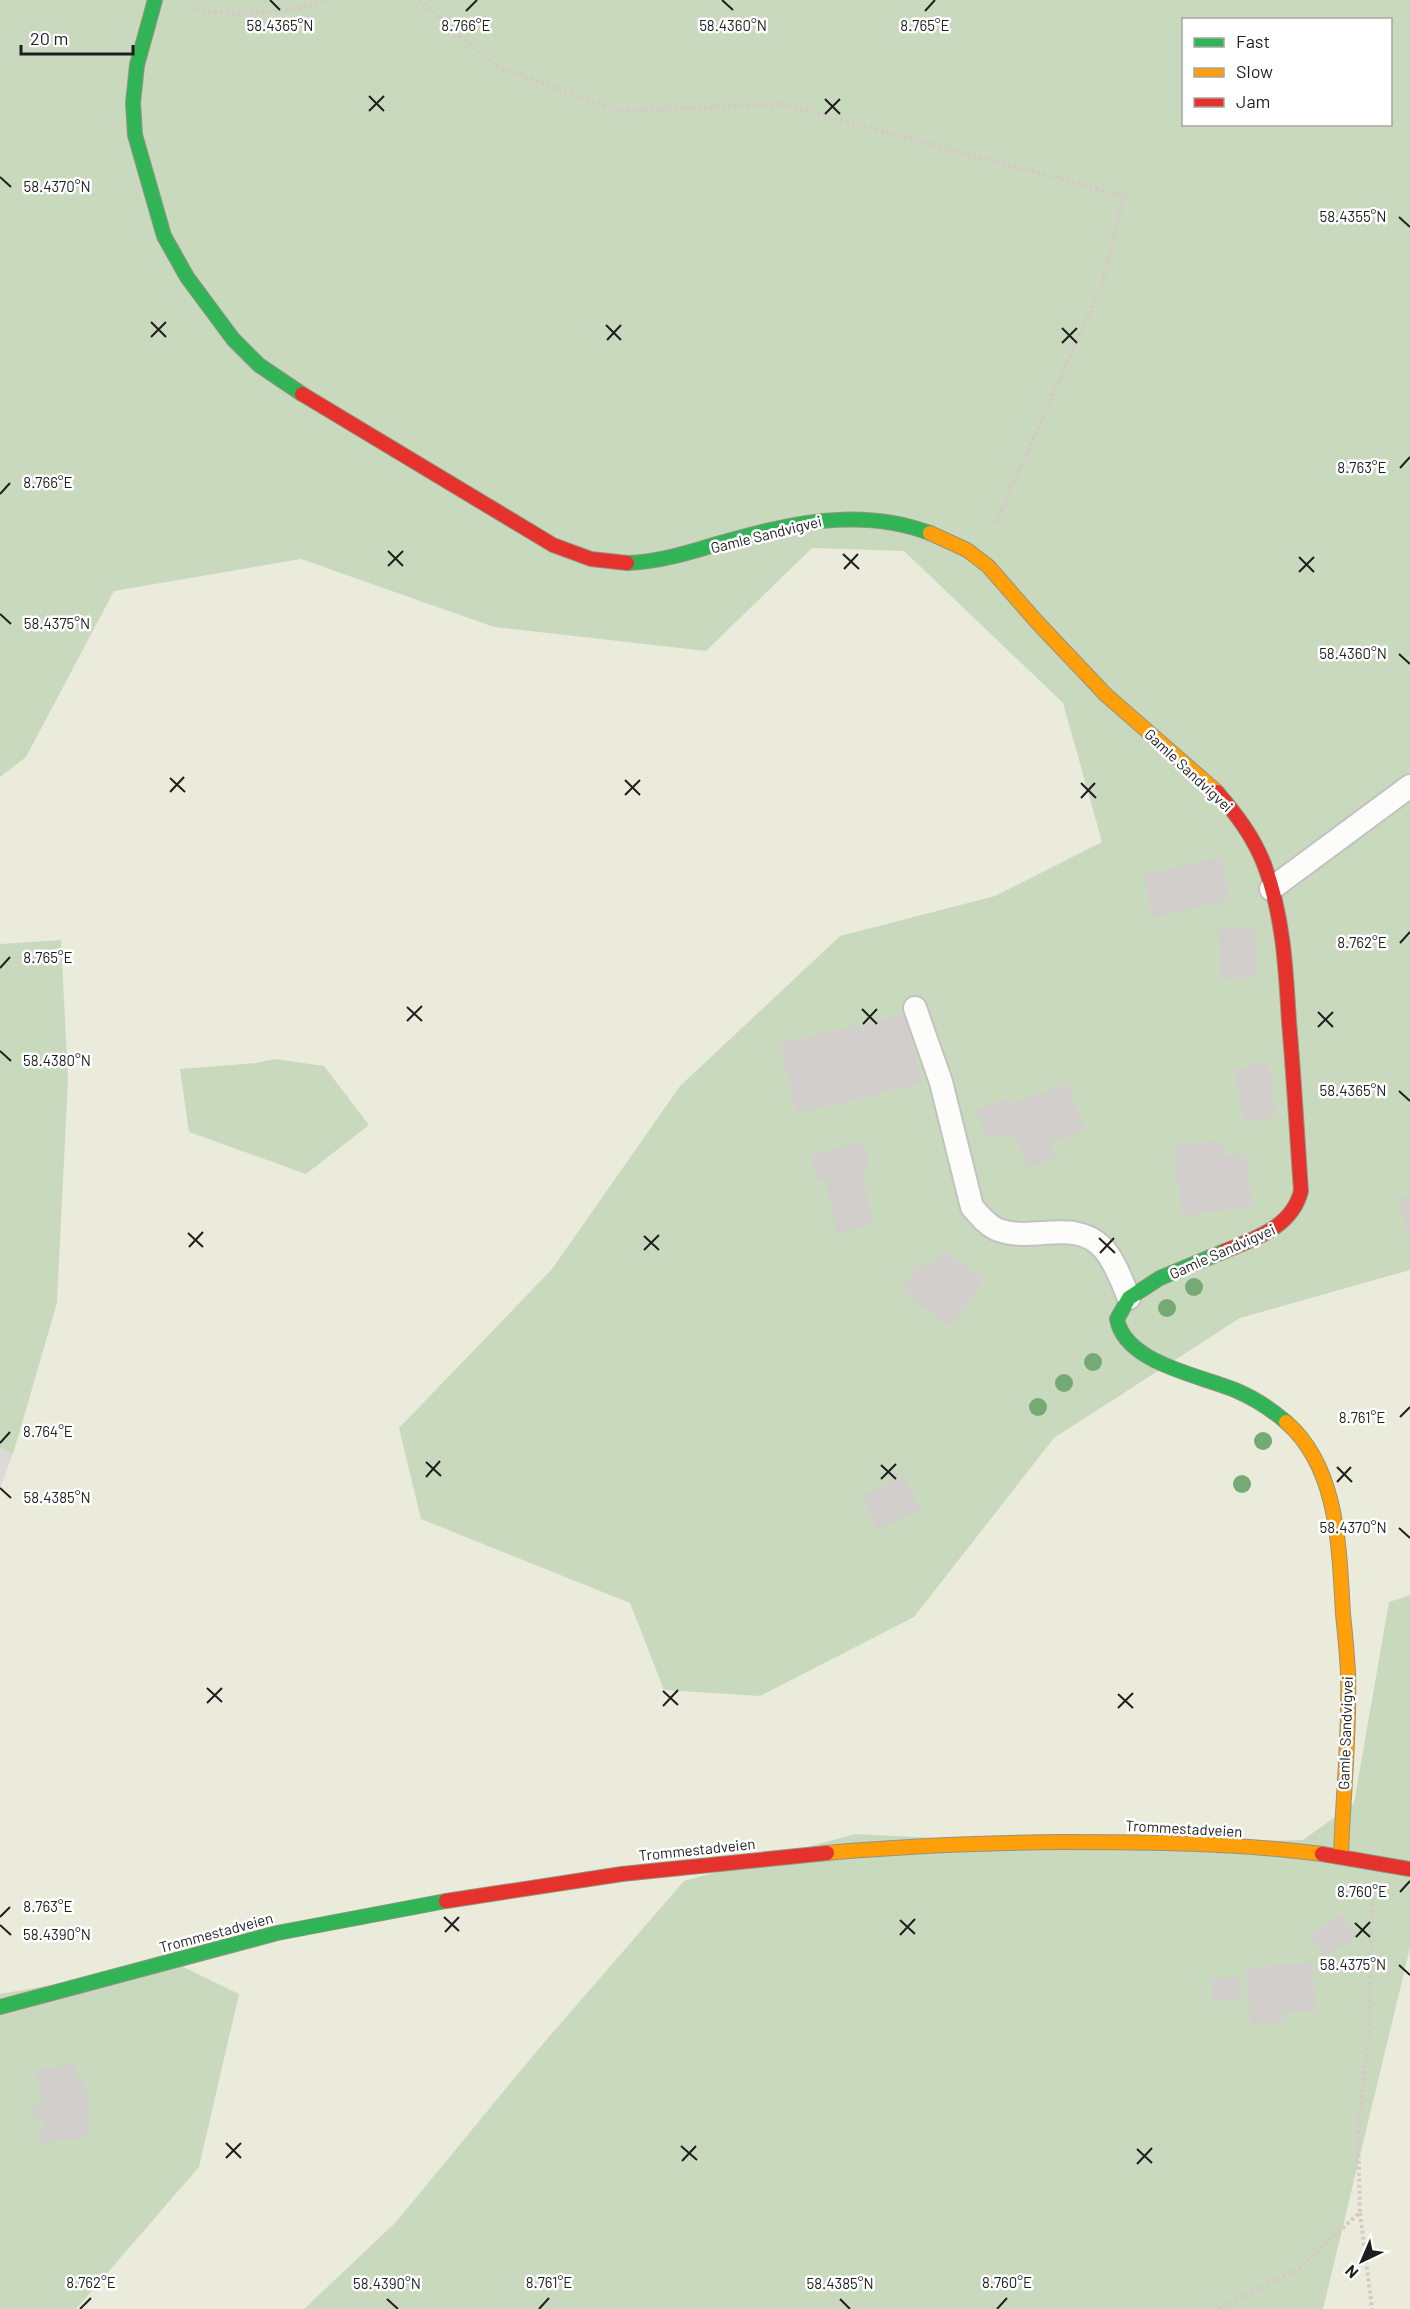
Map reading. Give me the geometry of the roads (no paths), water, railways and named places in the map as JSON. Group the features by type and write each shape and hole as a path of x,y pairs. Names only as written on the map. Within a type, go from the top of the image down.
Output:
{"street":[{"name":"Gamle Sandvigvei","path":"155,1 137,65 133,103 135,135 164,236 187,277 233,339 259,365 281,381 553,545 582,557 606,563 662,559 717,546 786,525 826,518 906,524 943,537 980,559 1009,586 1035,620 1109,698 1221,796 1246,825 1263,861 1284,950 1301,1191 1298,1204 1279,1226 1265,1234 1160,1278 1129,1298 1117,1319 1120,1332 1128,1342 1148,1356 1248,1396 1289,1425 1307,1446 1331,1502 1338,1538 1348,1674 1341,1855"},
{"name":"Trommestadveien","path":"0,2007 278,1932 471,1896 602,1876 787,1856 916,1846 1083,1841 1178,1843 1341,1855 1410,1869"}],"lane":[{"path":"1271,889 1410,786"},
{"path":"915,1008 941,1082 972,1207 987,1223 1003,1231 1018,1233 1064,1231 1084,1235 1104,1249 1129,1298"}]}
